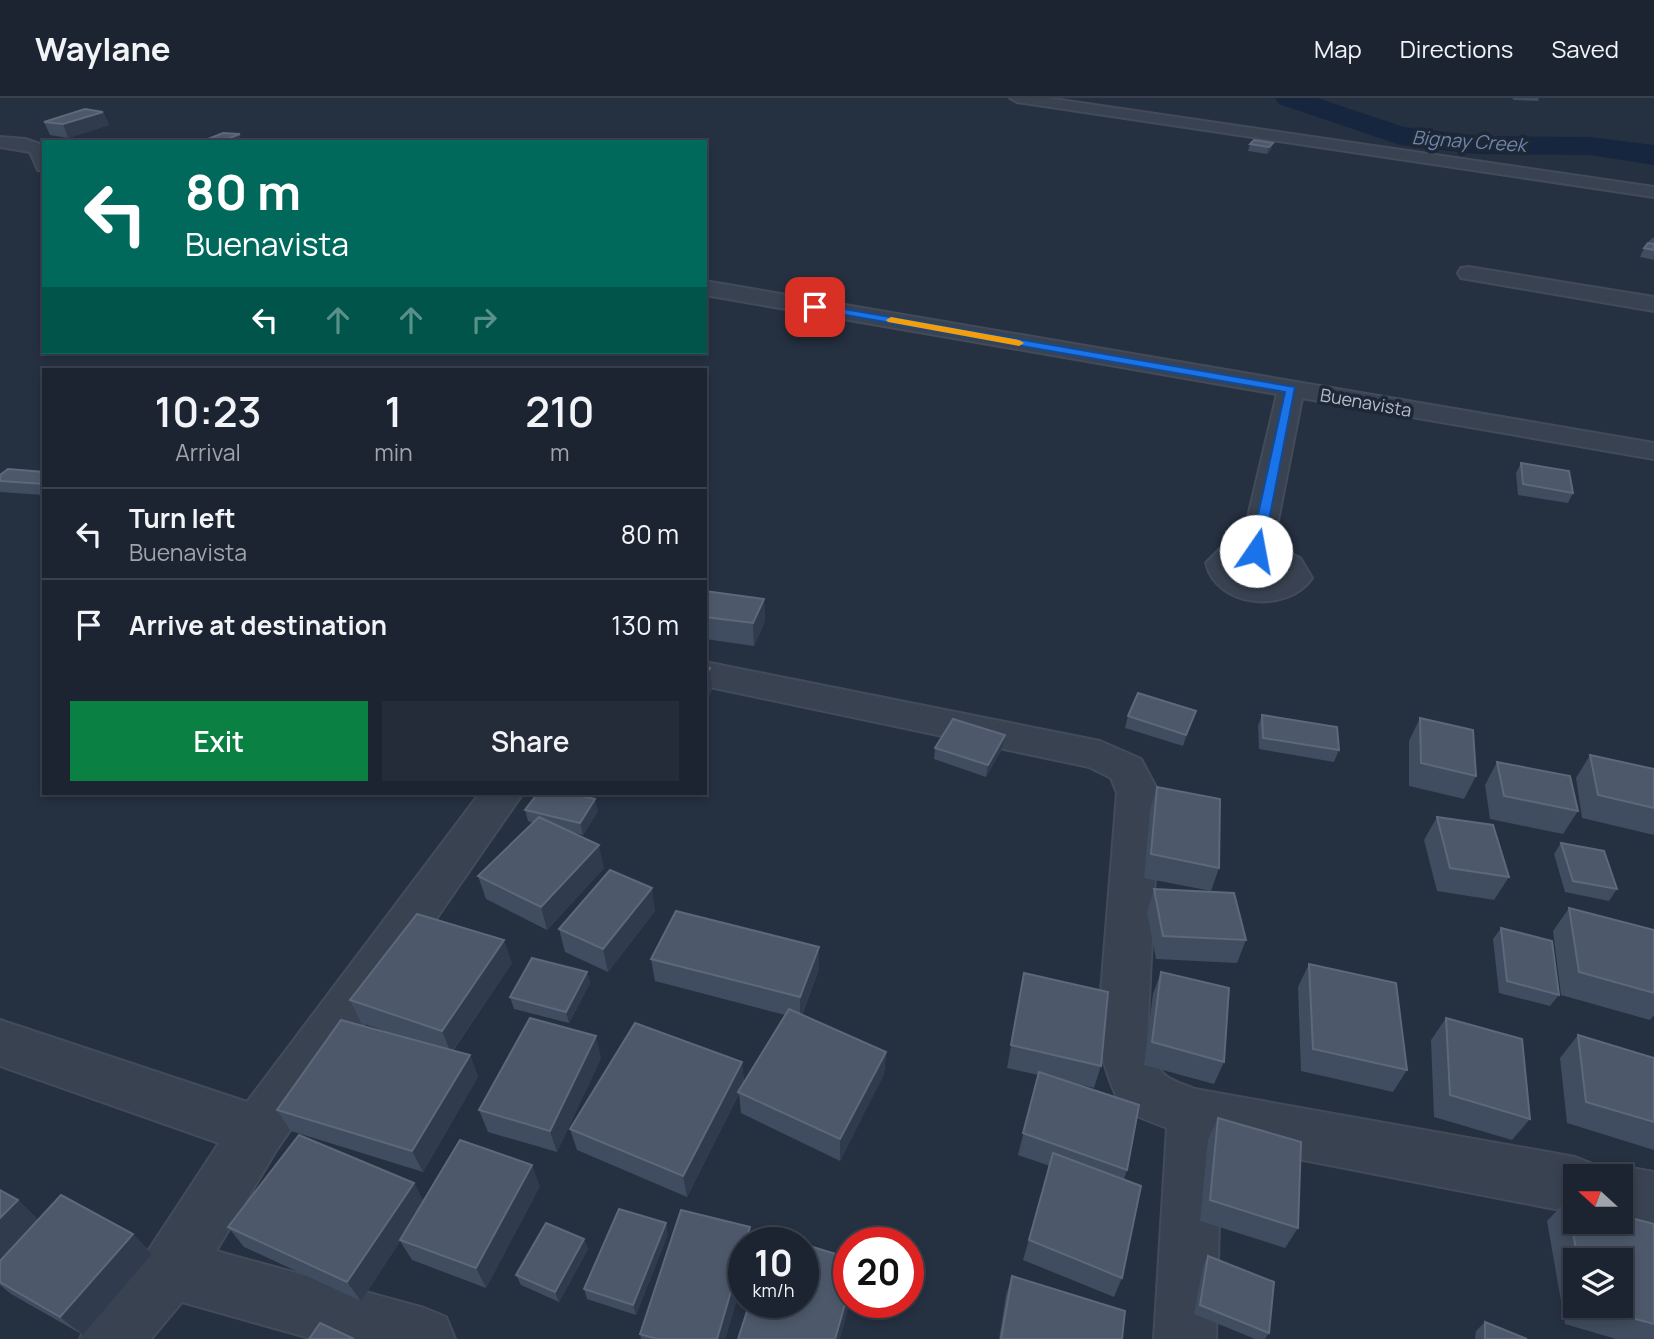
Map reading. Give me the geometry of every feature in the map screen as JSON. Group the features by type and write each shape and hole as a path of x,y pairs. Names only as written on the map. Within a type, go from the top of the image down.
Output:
{"street":[{"path":"1017,98 1654,192"},
{"path":"0,142 25,144 37,149 42,161"},
{"path":"1469,273 1654,304"},
{"name":"Buenavista","path":"707,288 1654,451"},
{"path":"1256,551 1291,389"},
{"path":"707,674 1100,755 1127,769 1138,793 1122,1041 1136,1081 1148,1096 1195,1114 1563,1183"},
{"path":"111,1339 170,1269 258,1130 501,795"},
{"path":"0,1042 258,1130"},
{"path":"1185,1339 1195,1114"},
{"path":"1633,1196 1654,1200"},
{"path":"170,1269 424,1339"}],"building":[{"path":"85,109 103,112 63,124 44,122"},
{"path":"223,133 240,134 224,140 206,140"},
{"path":"1254,140 1273,143 1269,147 1250,144"},
{"path":"1648,243 1654,244 1654,250 1644,248"},
{"path":"1521,463 1569,471 1573,493 1523,484"},
{"path":"8,469 42,472 42,484 0,481 0,475"},
{"path":"707,591 764,599 753,623 707,617"},
{"path":"1138,693 1196,711 1186,735 1128,716"},
{"path":"1262,715 1337,727 1339,750 1263,738"},
{"path":"1420,718 1473,730 1476,776 1421,763"},
{"path":"953,719 1005,735 988,765 935,748"},
{"path":"1590,755 1654,769 1654,808 1598,795"},
{"path":"1497,762 1570,776 1578,811 1504,796"},
{"path":"1157,787 1220,799 1219,868 1151,854"},
{"path":"536,795 576,795 595,799 580,823 525,810"},
{"path":"539,817 599,845 541,907 478,876"},
{"path":"1437,817 1493,825 1509,877 1450,868"},
{"path":"1561,843 1604,851 1617,889 1573,881"},
{"path":"610,870 652,888 603,949 559,929"},
{"path":"1154,889 1234,893 1246,940 1163,936"},
{"path":"1569,908 1654,930 1654,993 1579,972"},
{"path":"676,911 819,947 800,997 651,959"},
{"path":"417,914 504,940 442,1031 350,1000"},
{"path":"1501,928 1552,941 1559,995 1507,981"},
{"path":"532,958 587,972 566,1012 510,997"},
{"path":"1309,964 1396,983 1407,1070 1313,1049"},
{"path":"1161,972 1229,988 1224,1062 1152,1042"},
{"path":"1024,973 1108,992 1101,1066 1011,1045"},
{"path":"789,1009 886,1052 840,1139 738,1092"},
{"path":"530,1018 596,1036 550,1131 479,1110"},
{"path":"1446,1018 1522,1039 1530,1119 1450,1095"},
{"path":"341,1020 470,1055 412,1151 277,1110"},
{"path":"635,1023 742,1062 683,1176 570,1129"},
{"path":"1578,1035 1654,1058 1654,1122 1586,1102"},
{"path":"1039,1072 1139,1105 1127,1170 1023,1133"},
{"path":"1218,1118 1301,1142 1298,1228 1210,1200"},
{"path":"299,1135 414,1183 347,1282 228,1227"},
{"path":"460,1140 532,1165 476,1268 400,1240"},
{"path":"1053,1153 1141,1186 1122,1278 1029,1240"},
{"path":"0,1190 18,1200 0,1218"},
{"path":"61,1195 133,1234 60,1317 0,1282 0,1261"},
{"path":"619,1209 666,1223 633,1305 584,1289"},
{"path":"681,1210 750,1227 728,1227 728,1302 717,1339 657,1339 640,1334"},
{"path":"1633,1218 1654,1224 1654,1324 1632,1318 1633,1248 1576,1248 1573,1234 1633,1234"},
{"path":"546,1223 584,1239 555,1292 516,1275"},
{"path":"819,1249 833,1253 833,1318 841,1318 835,1339 738,1339 745,1318 819,1318"},
{"path":"1208,1256 1274,1282 1269,1333 1200,1305"},
{"path":"1012,1276 1125,1311 1122,1339 1001,1339"},
{"path":"1485,1322 1527,1339 1485,1339"},
{"path":"320,1323 354,1339 309,1339"}],"waterway":[{"name":"Bignay Creek","path":"1289,98 1400,136 1477,145 1589,146 1654,155"}],"slow traffic":[{"path":"891,320 1019,343"}],"route":[{"path":"815,307 1291,389 1256,551"}]}
